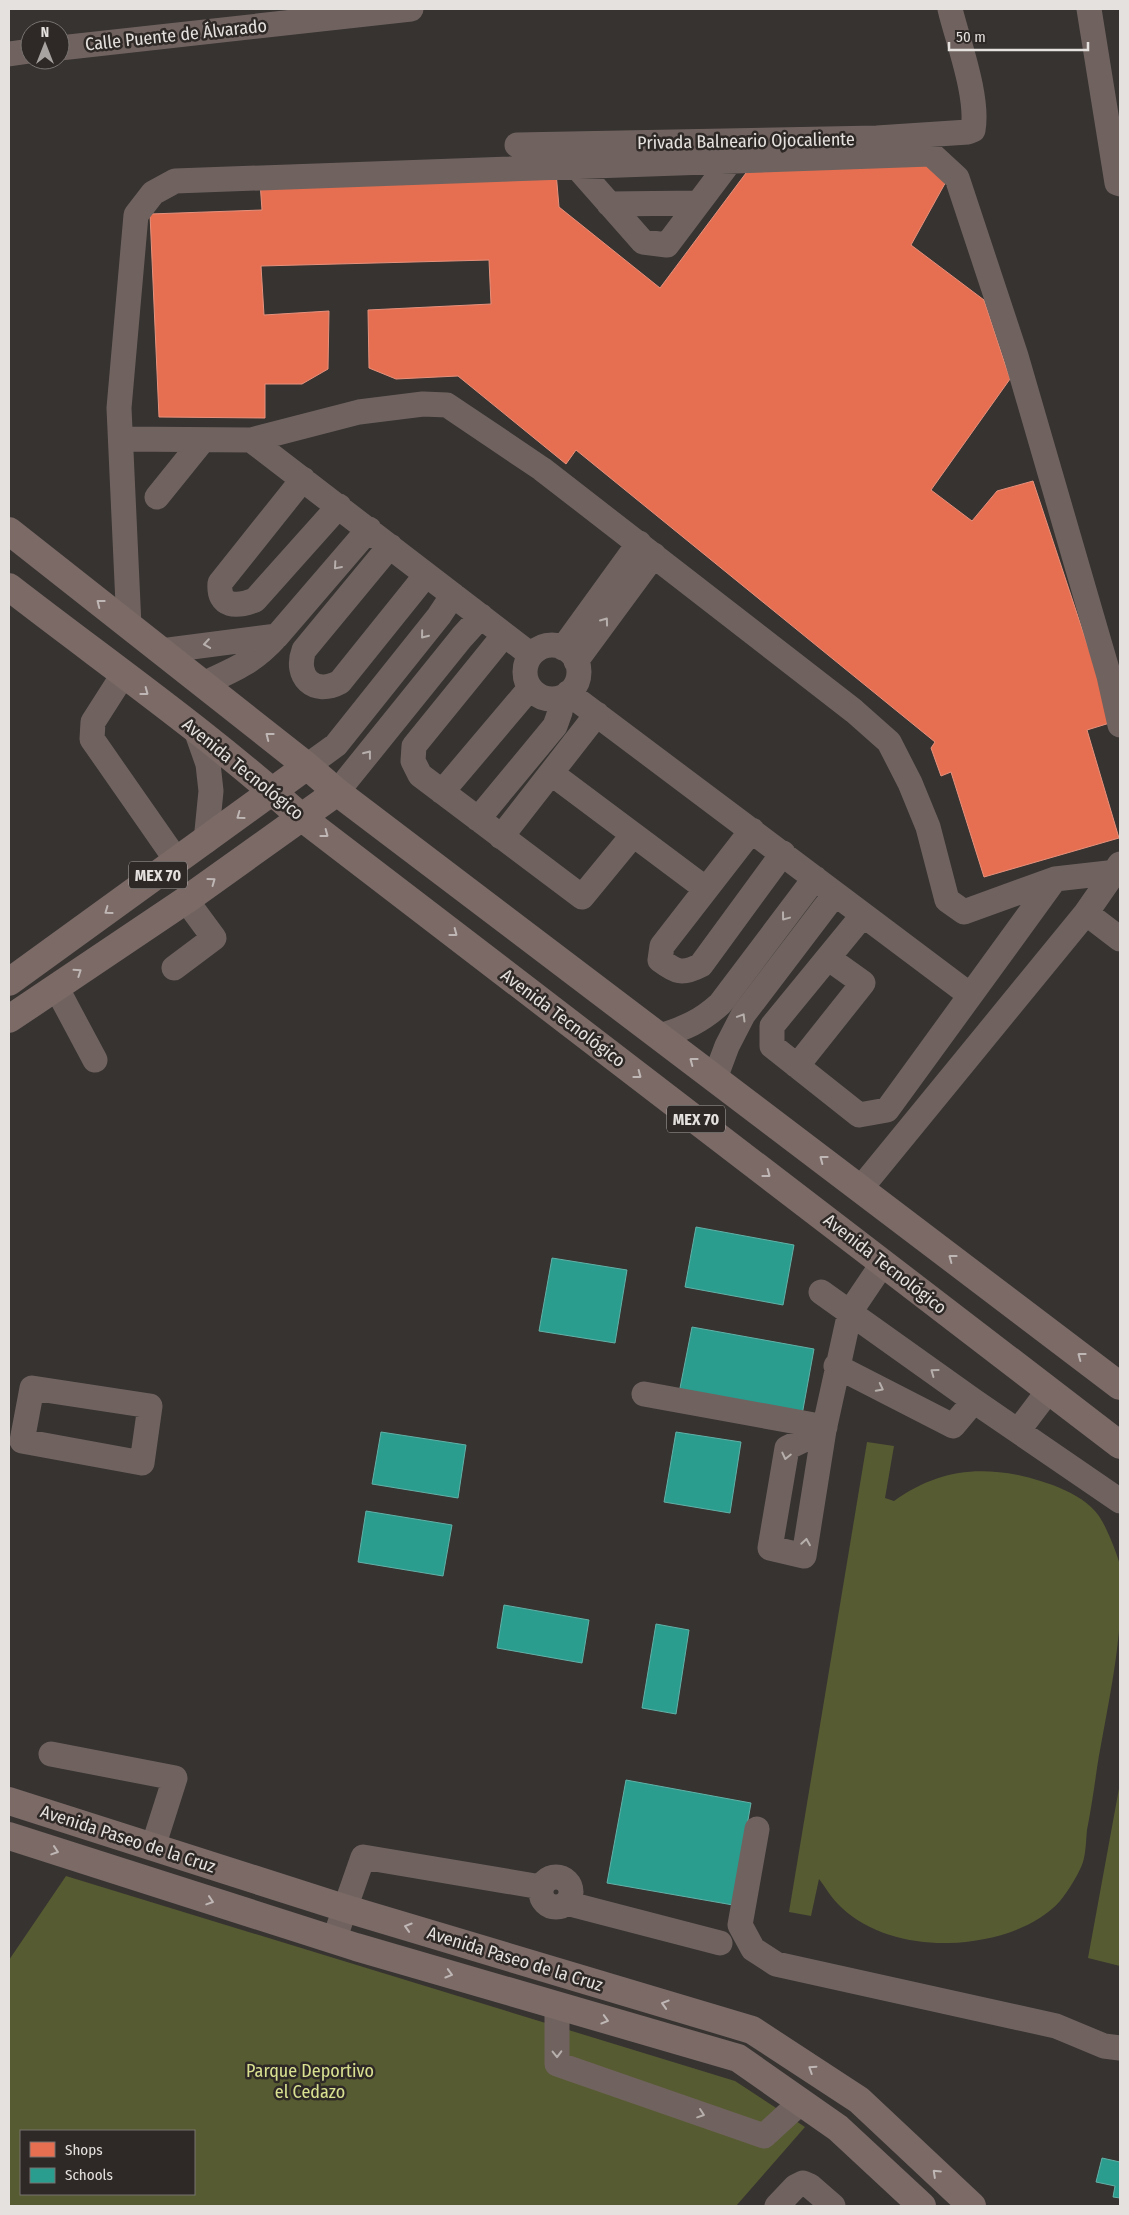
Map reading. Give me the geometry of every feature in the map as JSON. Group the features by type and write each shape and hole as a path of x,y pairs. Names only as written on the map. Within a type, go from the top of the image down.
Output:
{"main road":[{"name":"MEX 70","path":"9,531 307,766 337,792 1120,1386"},
{"name":"Avenida Tecnológico","path":"9,587 196,730 274,792 301,817 1120,1445"},
{"name":"MEX 70","path":"9,982 274,792 307,766"},
{"name":"MEX 70","path":"9,1019 186,900 337,792"},
{"name":"Avenida Paseo de la Cruz","path":"9,1801 344,1908 752,2030 858,2100 972,2206"},
{"name":"Avenida Paseo de la Cruz","path":"9,1836 334,1940 738,2058 838,2128 922,2206"}],"street":[{"name":"Calle Puente de Álvarado","path":"70,47 411,9"},
{"name":"Privada Balneario Ojocaliente","path":"517,145 877,138 973,130 975,115 972,95 950,9"},
{"path":"1089,9 1118,183 1120,184"},
{"path":"129,626 122,439 119,408 136,215 153,193 174,181 931,154 957,178 1016,356 1109,676 1120,725"},
{"path":"576,166 643,242 666,245 731,160"},
{"path":"652,163 654,204"},
{"path":"609,204 698,203"},
{"path":"122,439 251,440 359,412 423,404 447,405 542,469 854,711 889,742 910,783 928,827 947,900 964,912 1056,879 1118,868"},
{"path":"157,497 203,440"},
{"path":"251,440 531,655"},
{"path":"303,479 220,582 219,590 223,598 232,605 242,605 255,600 339,506"},
{"path":"203,684 243,666 262,653 369,529"},
{"path":"390,546 304,650 300,661 300,671 308,682 318,686 330,687 340,682 426,574"},
{"path":"569,654 646,549"},
{"path":"307,766 336,745 453,596"},
{"path":"337,792 481,616"},
{"path":"504,634 414,746 413,761 420,775 582,898 633,835"},
{"path":"161,650 277,636"},
{"path":"569,654 545,646 531,655 525,672 530,688 544,698 565,695 597,714 970,995"},
{"path":"478,819 555,726 565,695 575,686 578,678 569,654"},
{"path":"123,675 93,722 92,739 177,862"},
{"path":"442,792 530,688"},
{"path":"364,710 388,729"},
{"path":"501,837 597,714"},
{"path":"196,730 208,764 211,791 206,841"},
{"path":"550,773 706,890"},
{"path":"752,830 662,946 660,960 674,971 689,971 701,964 783,853"},
{"path":"860,1188 1086,913 1118,868"},
{"path":"660,1036 689,1026 704,1018 720,1004 815,878"},
{"path":"863,915 772,1026 772,1046 859,1115 887,1110 1056,879"},
{"path":"715,1078 727,1046 743,1015 835,894"},
{"path":"174,968 214,938 186,900"},
{"path":"1086,913 1120,939"},
{"path":"797,1066 863,983 828,958"},
{"path":"56,987 95,1060"},
{"path":"644,1394 825,1428 836,1366 850,1312 883,1263"},
{"path":"821,1292 974,1401 1120,1501"},
{"path":"836,1366 953,1426 974,1401"},
{"path":"32,1388 150,1406 142,1463 22,1441 18,1412 32,1388"},
{"path":"1018,1431 1048,1390"},
{"path":"50,1754 175,1778 153,1847"},
{"path":"757,1829 740,1925 753,1949 776,1964 1056,2026 1104,2046 1120,2048"},
{"path":"334,1940 362,1857 541,1887 545,1881 552,1877 560,1878 567,1882 571,1889 570,1897 566,1903 720,1943"},
{"path":"556,2006 557,2064 764,2136 800,2102"},
{"path":"777,2206 795,2187 803,2183 810,2186 832,2206"}],"green space":[{"path":"867,1442 894,1446 885,1498 894,1501 924,1484 953,1474 984,1471 1001,1472 1029,1478 1065,1490 1087,1503 1104,1525 1119,1563 1121,1592 1118,1643 1083,1862 1076,1877 1060,1901 1049,1911 1023,1927 994,1937 964,1942 935,1943 892,1936 864,1924 852,1916 835,1901 819,1879 811,1916 789,1912"},
{"path":"1120,1783 1120,1966 1088,1958"},
{"name":"Parque Deportivo el Cedazo","path":"66,1876 735,2081 805,2127 736,2206 9,2206 9,1960"}],"building: Shops":[{"path":"925,161 948,178 911,245 984,300 1010,379 931,490 972,521 997,491 1033,481 1113,722 1087,730 1119,838 984,877 951,772 941,776 931,748 935,742 576,450 566,464 458,376 396,379 369,368 368,310 491,304 489,260 261,266 264,315 329,311 328,369 302,384 265,384 265,418 159,417 150,214 262,210 260,182 556,172 559,207 660,288 749,169"}],"building: Schools":[{"path":"696,1227 794,1245 783,1305 685,1287"},
{"path":"552,1258 627,1270 615,1343 539,1331"},
{"path":"692,1327 814,1349 802,1415 679,1393"},
{"path":"381,1432 466,1445 458,1498 372,1484"},
{"path":"676,1432 741,1442 730,1513 664,1502"},
{"path":"366,1511 452,1525 443,1576 358,1562"},
{"path":"504,1605 589,1620 582,1663 497,1648"},
{"path":"656,1624 689,1630 676,1714 642,1708"},
{"path":"626,1780 751,1803 733,1905 607,1883"},
{"path":"1102,2158 1120,2162 1120,2198 1113,2197 1115,2186 1096,2182"}]}
